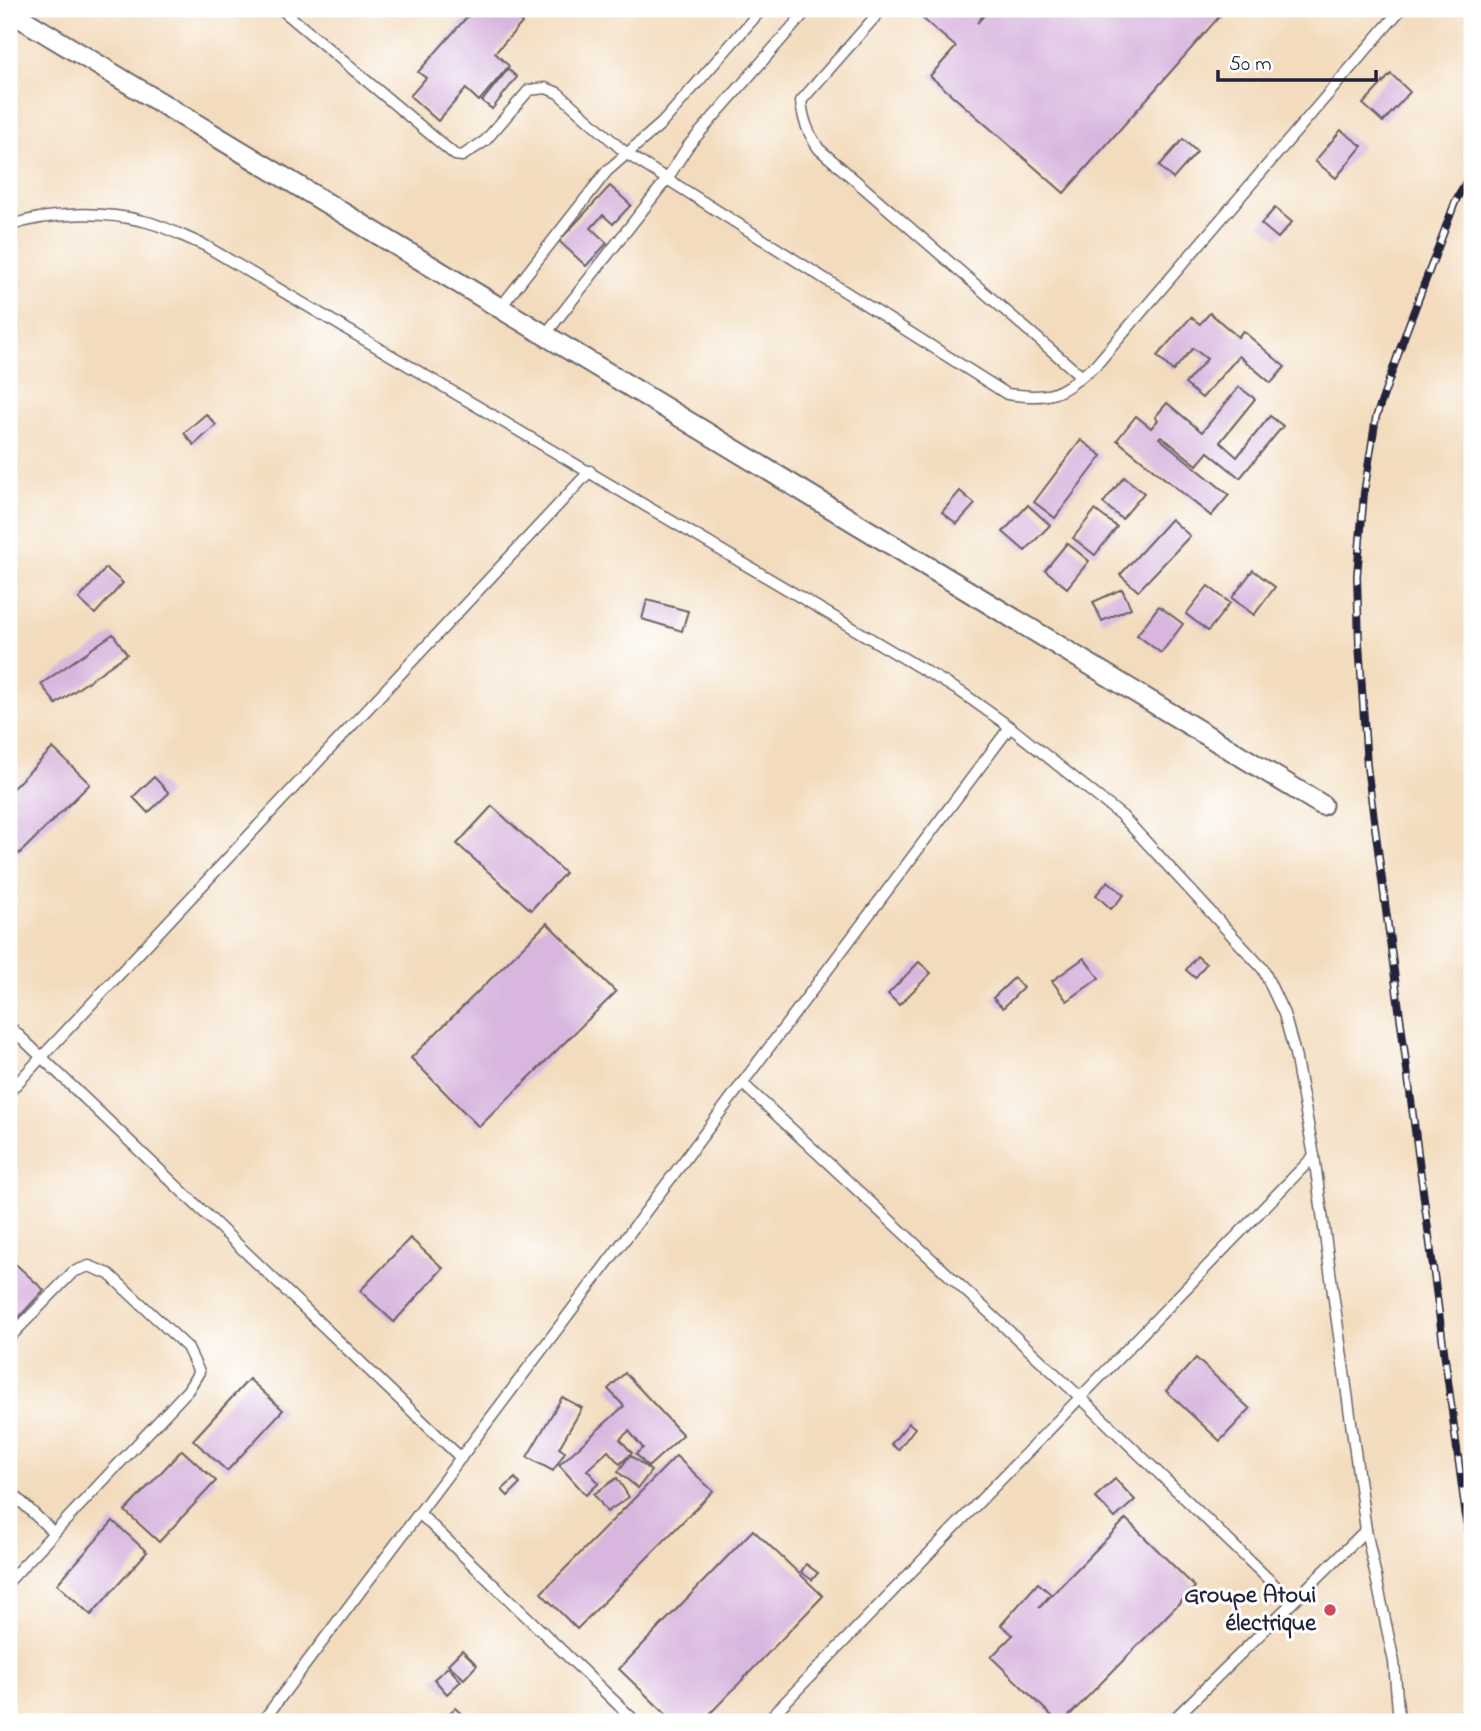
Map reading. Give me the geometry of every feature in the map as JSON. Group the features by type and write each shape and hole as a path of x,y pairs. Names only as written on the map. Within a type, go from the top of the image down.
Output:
{"street":[{"path":"9,11 1322,805"}],"lane":[{"path":"281,9 455,155 470,153 485,141 529,90 546,88 558,93 627,153 667,179 1007,394 1038,398 1060,392 1096,365 1401,9"},
{"path":"500,308 607,172 662,124 762,9"},
{"path":"545,335 667,179 688,146 808,9"},
{"path":"882,9 801,101 803,121 808,134 819,149 1081,376"},
{"path":"9,226 29,219 82,214 144,221 204,245 961,692 1010,726 1122,816 1263,969 1284,1014 1295,1054 1314,1156 1366,1530 1394,1662 1399,1722"},
{"path":"9,1092 590,471"},
{"path":"262,1722 1010,726"},
{"path":"9,1026 461,1458"},
{"path":"742,1083 1080,1397 1292,1602"},
{"path":"766,1722 1314,1156"},
{"path":"9,1338 73,1272 89,1266 109,1274 187,1347 199,1372 188,1390 9,1581"},
{"path":"9,1490 54,1534"},
{"path":"419,1513 636,1722"},
{"path":"1171,1722 1366,1530"}],"building":[{"path":"474,9 506,9 522,23 495,53 509,66 479,101 466,89 438,121 410,96 426,78 418,72"},
{"path":"918,9 988,9 977,23 990,9 1226,9 1064,193 930,76 956,47 915,12"},
{"path":"508,69 517,77 492,109 482,101"},
{"path":"1391,74 1410,92 1383,122 1363,104"},
{"path":"1341,130 1362,146 1336,178 1315,161"},
{"path":"1183,139 1197,152 1173,179 1159,166"},
{"path":"610,186 631,205 613,224 603,215 591,228 607,243 586,266 559,241"},
{"path":"1275,208 1292,222 1278,238 1261,224"},
{"path":"1210,313 1238,337 1243,331 1285,367 1271,383 1239,356 1202,398 1185,384 1207,359 1193,348 1173,371 1157,356 1191,317 1200,324"},
{"path":"1239,387 1255,399 1220,442 1237,457 1270,416 1283,426 1240,478 1208,452 1197,465 1161,436 1159,438 1229,495 1211,516 1117,440 1136,416 1151,428 1158,420 1155,417 1167,403 1202,432"},
{"path":"206,414 216,425 194,445 184,433"},
{"path":"1081,440 1102,456 1055,518 1034,502"},
{"path":"1124,477 1144,493 1122,519 1103,503"},
{"path":"960,491 975,504 957,524 942,512"},
{"path":"1028,505 1050,525 1025,551 1003,532"},
{"path":"1095,510 1117,527 1095,555 1073,538"},
{"path":"1171,519 1190,536 1138,591 1120,575"},
{"path":"1067,543 1089,561 1067,588 1045,570"},
{"path":"106,568 123,583 95,614 79,599"},
{"path":"1253,570 1275,587 1254,615 1232,598"},
{"path":"1208,586 1230,603 1208,631 1186,614"},
{"path":"1122,589 1131,608 1102,621 1093,602"},
{"path":"647,600 688,611 682,631 642,619"},
{"path":"1159,606 1183,624 1161,653 1137,635"},
{"path":"113,634 127,654 56,704 41,684"},
{"path":"53,748 90,784 19,854 9,844 9,792"},
{"path":"154,777 169,793 148,813 133,797"},
{"path":"492,806 565,873 531,910 457,844"},
{"path":"1108,881 1124,895 1111,909 1096,895"},
{"path":"547,923 616,992 479,1127 411,1058"},
{"path":"1197,956 1206,964 1195,978 1186,970"},
{"path":"1084,958 1099,978 1067,1001 1052,981"},
{"path":"919,962 931,973 899,1005 888,994"},
{"path":"1014,978 1023,988 1003,1008 993,998"},
{"path":"410,1238 443,1268 394,1322 360,1291"},
{"path":"9,1258 44,1290 9,1328"},
{"path":"1196,1358 1250,1409 1220,1441 1166,1391"},
{"path":"625,1373 683,1435 648,1467 636,1454 643,1448 629,1431 620,1439 632,1453 620,1464 608,1451 587,1470 599,1483 586,1495 559,1465 624,1406 608,1389"},
{"path":"249,1379 283,1410 227,1471 193,1440"},
{"path":"562,1397 582,1408 559,1448 565,1452 553,1471 527,1457"},
{"path":"909,1423 915,1428 898,1450 891,1444"},
{"path":"182,1450 216,1481 159,1542 125,1511"},
{"path":"630,1455 651,1471 638,1488 618,1472"},
{"path":"676,1456 713,1491 577,1629 541,1593"},
{"path":"515,1478 520,1484 508,1496 502,1490"},
{"path":"617,1478 629,1497 607,1512 594,1494"},
{"path":"1115,1479 1135,1500 1115,1518 1095,1497"},
{"path":"1126,1519 1195,1587 1063,1722 1058,1722 991,1657 1013,1635 1001,1625 1038,1583 1051,1594 1039,1608"},
{"path":"113,1521 147,1552 91,1615 57,1584"},
{"path":"753,1530 823,1596 702,1722 674,1722 619,1669"},
{"path":"806,1564 818,1573 812,1580 801,1572"},
{"path":"462,1650 477,1665 464,1679 448,1664"},
{"path":"448,1667 461,1681 447,1694 434,1679"},
{"path":"455,1708 470,1722 440,1722"}],"railway":[{"path":"1472,171 1456,200 1376,417 1364,493 1357,576 1367,766 1472,1563"}],"place":[{"name":"Groupe Atoui électrique","path":"1330,1610"}]}
